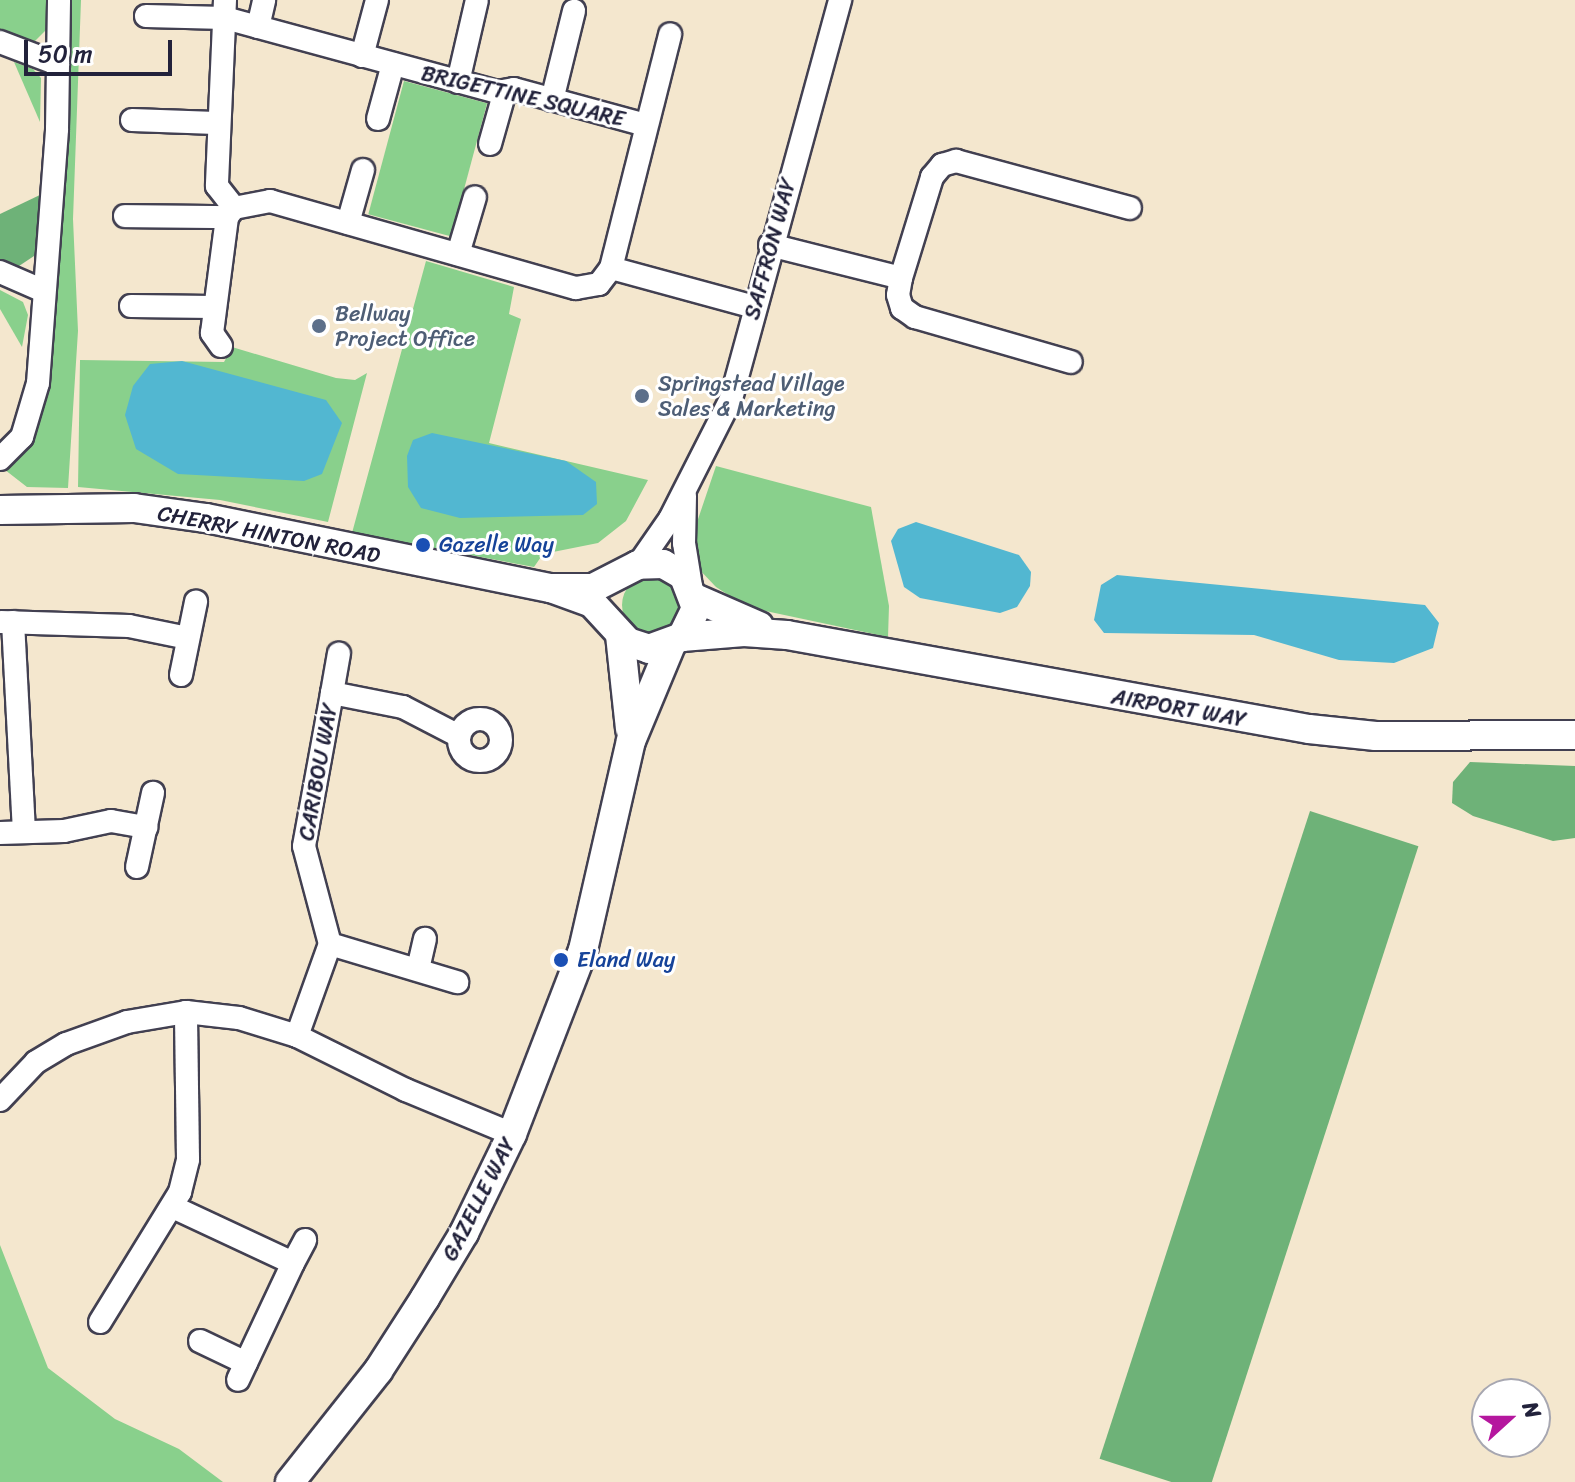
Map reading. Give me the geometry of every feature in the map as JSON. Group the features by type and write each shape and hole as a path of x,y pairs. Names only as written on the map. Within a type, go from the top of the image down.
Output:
{"street":[{"path":"0,459 12,452 30,419 44,291 59,0"},
{"path":"258,27 264,0"},
{"path":"362,56 377,0"},
{"path":"458,82 477,0"},
{"name":"SAFFRON WAY","path":"636,566 685,491 731,399 770,245 840,0"},
{"path":"221,346 212,333 213,307 230,212 217,186 216,123 225,9"},
{"name":"BRIGETTINE SQUARE","path":"146,16 225,9 258,27 362,56 458,82 552,100 646,125 611,268"},
{"path":"552,100 574,11"},
{"path":"646,125 670,34"},
{"path":"0,42 58,64"},
{"path":"378,119 393,64"},
{"path":"490,144 505,91"},
{"path":"132,120 216,123"},
{"path":"1071,362 915,317 902,308 901,278 932,177 942,165 956,161 1130,208"},
{"path":"348,223 363,170"},
{"path":"458,254 475,197"},
{"path":"125,216 230,212 270,201 576,288 599,284 611,268 755,307"},
{"path":"770,245 901,278"},
{"path":"0,272 44,291"},
{"path":"131,306 213,307"},
{"name":"SAFFRON WAY","path":"685,491 684,543 693,592"},
{"name":"CHERRY HINTON ROAD","path":"0,510 134,508 206,518 551,588"},
{"path":"663,564 693,592 694,619 676,641 638,647 592,603 551,588 593,588 636,566 663,564"},
{"path":"618,631 609,601 615,584 636,566"},
{"name":"AIRPORT WAY","path":"693,592 726,615 787,635"},
{"path":"181,675 196,602"},
{"path":"24,831 6,622 129,626 188,638"},
{"name":"GAZELLE WAY","path":"618,631 631,741"},
{"name":"AIRPORT WAY","path":"676,641 744,632 787,635 1309,729 1376,736 1575,735"},
{"name":"GAZELLE WAY","path":"290,1482 378,1371 425,1298 464,1233 512,1134 583,950 631,741 676,641"},
{"name":"CARIBOU WAY","path":"330,944 304,846 339,654"},
{"name":"CARIBOU WAY","path":"332,693 403,707 459,736"},
{"path":"137,867 153,793"},
{"path":"0,833 64,831 111,821 146,827"},
{"path":"418,969 425,939"},
{"path":"297,1036 330,944 457,982"},
{"path":"4,1087 66,1044 127,1022 186,1012 239,1018 297,1036 406,1090 512,1134"},
{"path":"100,1322 175,1208 188,1159 186,1012"},
{"path":"175,1208 293,1263"},
{"path":"200,1341 242,1371 305,1240"}],"green space":[{"path":"0,0 47,0 46,30 30,46 0,35"},
{"path":"67,0 81,0 73,219 78,331 68,488 27,487 0,466 20,454 38,424 45,384"},
{"path":"14,62 33,69 41,78 40,122"},
{"path":"404,81 487,103 451,237 368,214"},
{"path":"42,194 37,254 16,268 0,262 0,214"},
{"path":"426,261 514,287 509,314 521,319 489,443 648,480 626,521 598,543 543,554 534,567 352,533"},
{"path":"0,290 23,302 28,315 22,347 0,309"},
{"path":"232,347 336,378 355,380 367,373 328,522 220,500 78,487 80,360 224,362"},
{"path":"716,466 871,507 889,606 888,637 747,607 716,587 695,565 693,534"},
{"path":"652,575 673,584 682,605 673,626 652,635 631,626 622,605 631,584"},
{"path":"1470,762 1575,766 1575,838 1553,841 1473,816 1452,803 1453,782"},
{"path":"1310,811 1418,846 1212,1482 1171,1482 1100,1459"},
{"path":"0,1245 48,1368 115,1419 179,1449 223,1482 0,1482"}],"water":[{"path":"182,361 326,400 342,423 322,474 304,481 178,474 136,449 125,415 133,386 150,364"},
{"path":"432,433 566,461 596,482 597,504 583,515 460,518 421,508 408,487 407,456 413,440"},
{"path":"916,522 1019,555 1031,572 1030,586 1017,607 1000,613 920,598 904,587 891,541 898,529"},
{"path":"1117,575 1425,605 1439,623 1433,648 1394,663 1339,660 1254,635 1104,633 1094,620 1101,585"}],"place":[{"name":"Bellway Project Office","path":"319,326"},
{"name":"Springstead Village Sales & Marketing","path":"642,396"},
{"name":"Gazelle Way","path":"423,545"},
{"name":"Eland Way","path":"561,960"}]}
